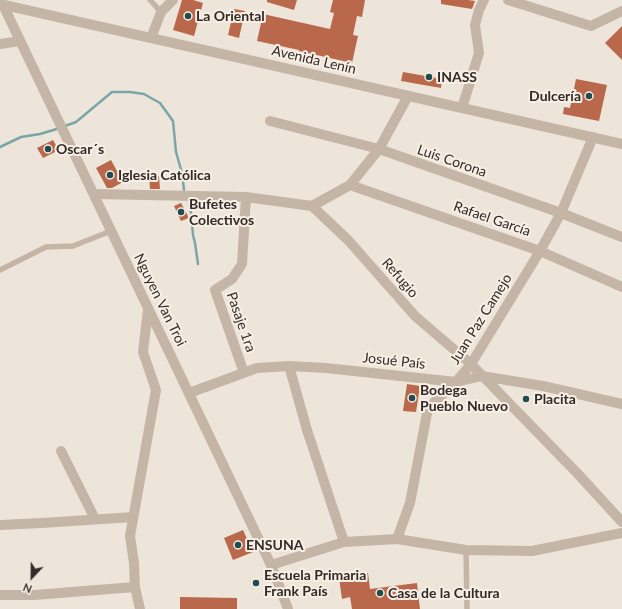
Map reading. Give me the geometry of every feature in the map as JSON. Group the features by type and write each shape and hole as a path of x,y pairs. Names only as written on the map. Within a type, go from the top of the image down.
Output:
{"street":[{"path":"151,38 161,12 173,0"},
{"path":"462,108 479,53 475,25 479,10 484,0"},
{"path":"508,0 591,26 622,11"},
{"name":"Avenida Lenín","path":"2,5 622,144"},
{"name":"Nguyen Van Troi","path":"2,5 59,121 271,566 288,609"},
{"path":"0,44 20,40"},
{"path":"94,194 246,197 312,206 350,185 379,149 408,96"},
{"name":"Luis Corona","path":"270,121 379,149 622,236"},
{"name":"Juan Paz Camejo","path":"397,539 410,503 428,408 456,382 471,364 561,213 593,137"},
{"name":"Rafael García","path":"350,185 540,250 622,287"},
{"name":"Pasaje 1ra","path":"244,373 215,290 232,280 242,264 246,197"},
{"name":"Refugio","path":"312,206 348,240 415,316 471,364 578,474 622,522"},
{"path":"140,609 135,588 134,563 130,536 156,390 142,352 148,309"},
{"path":"289,366 307,430 344,542"},
{"name":"Josué País","path":"189,393 257,368 289,366 326,368 456,382 482,376 543,386 622,404"},
{"path":"61,451 95,519"},
{"path":"0,525 133,517"},
{"path":"271,566 344,542 397,539 466,550 532,551 622,534"},
{"path":"0,595 34,595 135,588"}],"lane":[{"path":"150,0 161,12"},
{"path":"0,270 46,247 73,246 111,231"},
{"path":"466,550 467,609"}],"building":[{"name":"La Oriental","path":"182,0 193,0 203,3 194,36 173,30"},
{"path":"267,0 297,0 294,10 267,2"},
{"path":"333,0 365,0 362,17 357,16 353,35 358,36 352,63 257,41 263,14 330,29 334,13 330,12"},
{"path":"441,0 475,1 472,9 441,4"},
{"path":"234,9 245,11 239,38 228,35"},
{"path":"622,26 622,60 605,43"},
{"path":"403,72 442,79 441,88 401,81"},
{"name":"Dulcería","path":"576,79 607,85 599,121 563,114 564,107 570,108"},
{"name":"Oscar´s","path":"53,140 59,150 43,158 37,148"},
{"name":"Iglesia Católica","path":"111,160 123,182 112,188 107,188 96,168"},
{"path":"149,176 159,176 160,189 150,189"},
{"name":"Bufetes Colectivos","path":"181,203 189,218 181,221 174,206"},
{"name":"Bodega Pueblo Nuevo","path":"407,384 420,386 416,412 403,411"},
{"name":"ENSUNA","path":"243,530 253,552 233,560 224,538"},
{"name":"Casa de la Cultura","path":"368,573 370,589 417,583 420,609 352,609 350,597 342,599 339,578"},
{"path":"180,597 237,598 237,609 180,609"}],"waterway":[{"path":"65,126 76,122 112,92 144,94 160,103 173,121 176,152 182,173 184,190"},
{"path":"0,147 21,137 40,134 60,128"},
{"path":"189,205 198,264"}],"place":[{"name":"La Oriental","path":"188,16"},
{"name":"INASS","path":"429,77"},
{"name":"Dulcería","path":"589,96"},
{"name":"Oscar´s","path":"48,149"},
{"name":"Iglesia Católica","path":"110,175"},
{"name":"Bufetes Colectivos","path":"181,212"},
{"name":"Bodega Pueblo Nuevo","path":"412,398"},
{"name":"Placita","path":"526,399"},
{"name":"ENSUNA","path":"238,545"},
{"name":"Escuela Primaria Frank País","path":"256,583"},
{"name":"Casa de la Cultura","path":"380,593"}]}
